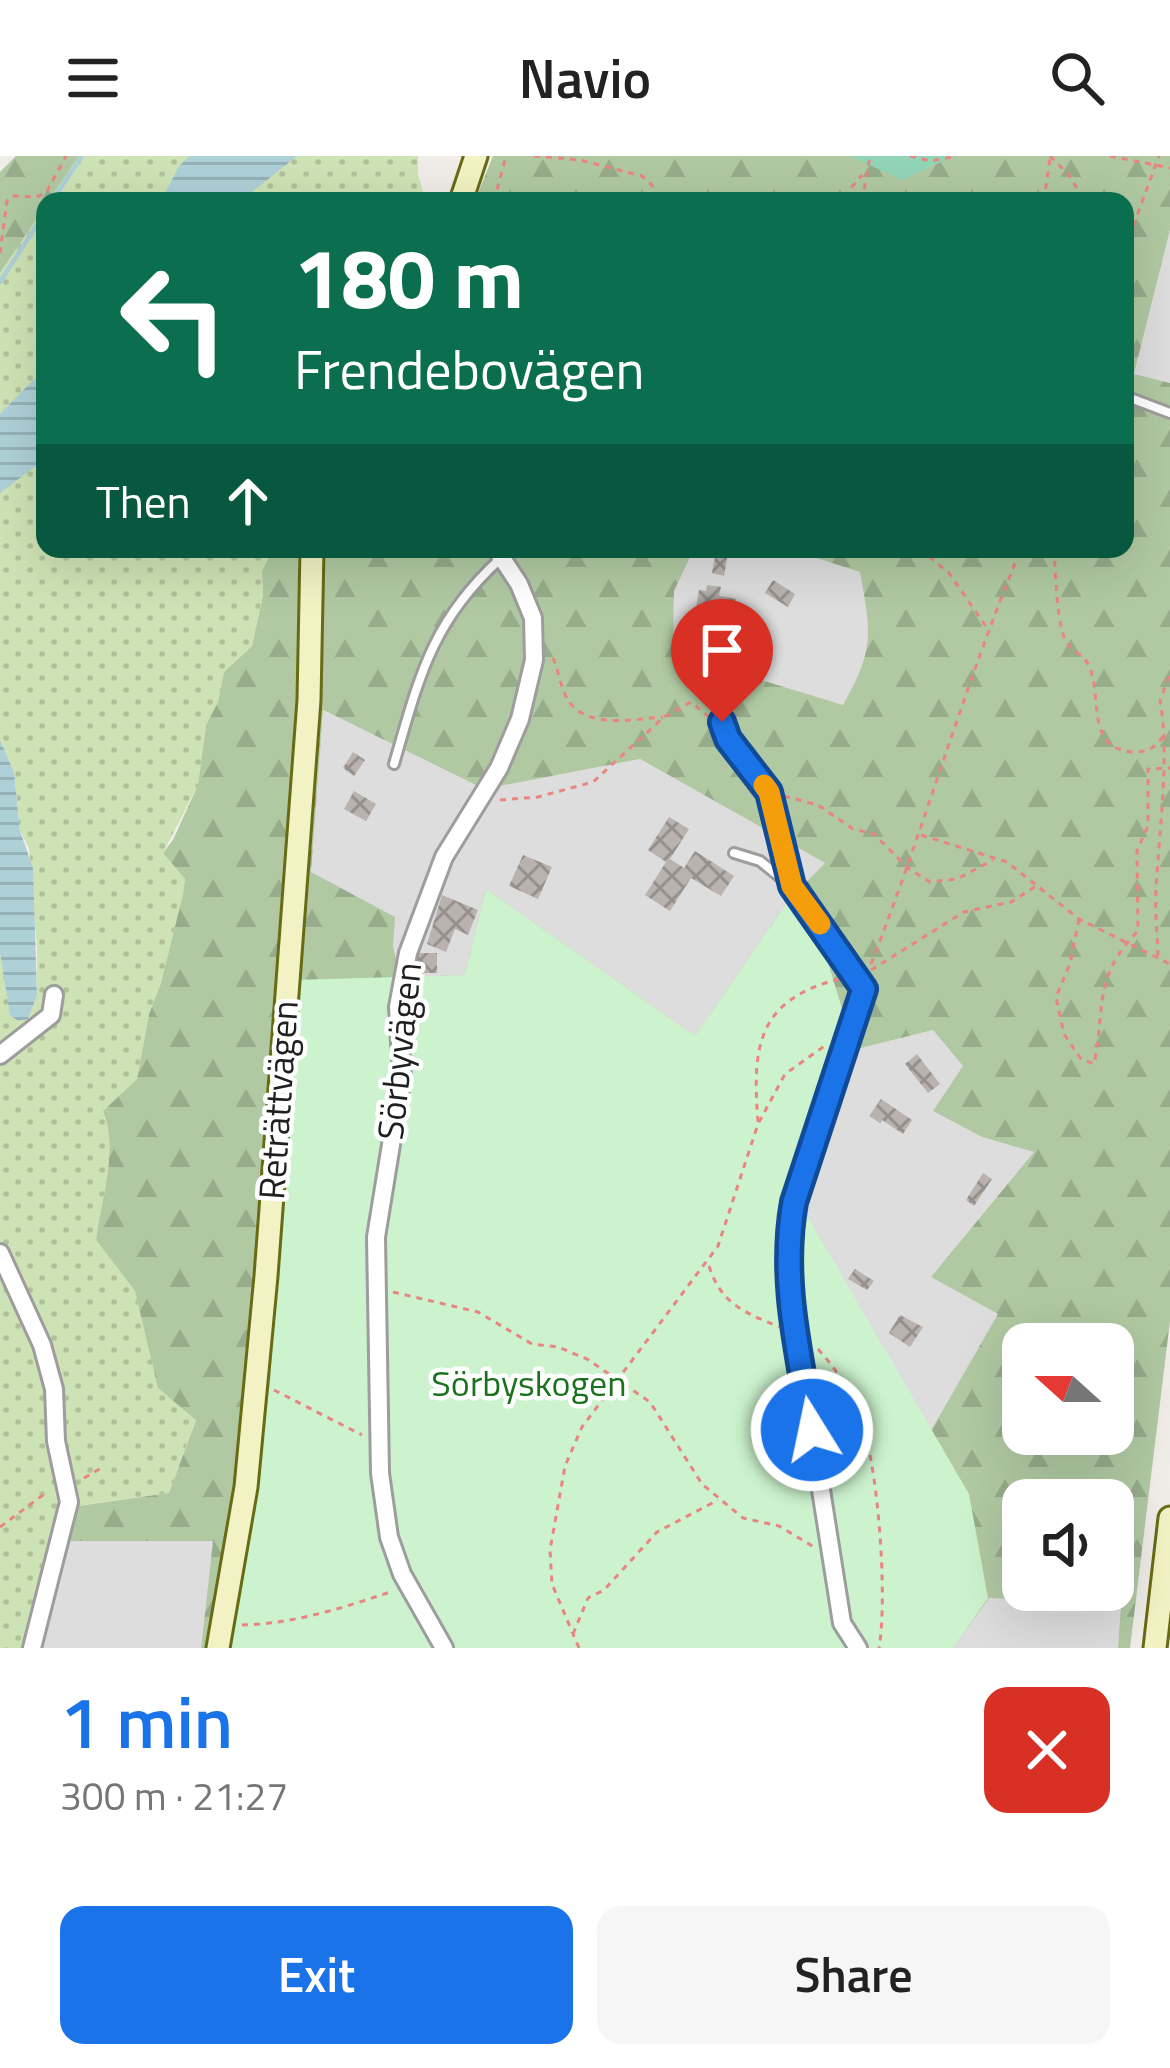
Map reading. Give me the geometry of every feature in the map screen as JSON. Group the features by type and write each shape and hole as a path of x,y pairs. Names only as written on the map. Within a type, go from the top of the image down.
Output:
{"street":[{"path":"464,192 476,156"},
{"name":"Reträttvägen","path":"218,1648 246,1487 256,1382 309,700 312,558"},
{"name":"Sörbyvägen","path":"444,1648 408,1586 389,1537 380,1473 376,1237 402,1077 398,1007 408,953 444,856 481,802 520,719 534,660 533,618 520,584 501,558"},
{"path":"792,886 864,989 794,1202 787,1274 842,1623 858,1648"},
{"path":"0,1055 52,1015 54,995"},
{"path":"0,1253 48,1367 69,1502 32,1648"},
{"path":"1155,1648 1170,1517"}],"lane":[{"path":"1134,399 1170,412"},
{"path":"394,764 427,655 466,590 494,558"},
{"path":"747,632 747,680 728,698 722,722 728,739 769,792 792,886"},
{"path":"734,853 760,861 792,886"}],"path":[{"path":"47,192 66,156"},
{"path":"496,192 506,156"},
{"path":"534,156 580,160 642,176 654,192"},
{"path":"863,192 870,156"},
{"path":"910,156 931,161 957,156"},
{"path":"1045,192 1050,156 1080,192"},
{"path":"1110,156 1170,168"},
{"path":"1134,224 1159,156"},
{"path":"848,192 866,172"},
{"path":"0,253 7,201 36,194"},
{"path":"931,558 950,573 988,630"},
{"path":"1017,558 868,971 964,912 1010,902 1039,884"},
{"path":"1055,558 1061,622 1067,643 1083,654 1092,674 1102,736 1119,750 1138,752 1152,750 1166,733"},
{"path":"548,649 570,703 592,717 616,721 664,717"},
{"path":"1158,956 1156,889 1168,767 1168,715 1160,701 1170,673"},
{"path":"481,802 538,797 593,782 664,717 691,702 728,739"},
{"path":"1079,919 1070,964 1056,998 1064,1034 1081,1059 1094,1064 1100,1035 1098,1011 1109,966 1138,931 1137,850 1148,826 1148,769 1168,767"},
{"path":"769,792 818,805 853,830 874,834 908,868 930,882 957,879 994,859"},
{"path":"920,835 1007,862 1079,919 1170,964"},
{"path":"758,1124 754,1075 758,1046 768,1024 788,1000 809,987 856,975"},
{"path":"579,1648 552,1584 550,1550 565,1466 582,1427 667,1310 709,1264 758,1124 785,1074 835,1040"},
{"path":"709,1264 723,1297 741,1311 796,1335 830,1362 860,1415 883,1587 879,1648"},
{"path":"379,1290 478,1312 532,1344 558,1347 587,1359 650,1402 702,1484 743,1519 779,1526 831,1557"},
{"path":"256,1382 319,1409 380,1445"},
{"path":"572,1636 588,1598 604,1590 657,1532 720,1499"},
{"path":"222,1625 267,1624 408,1586"}],"shaded area":[{"path":"1170,230 1170,383 1134,375"},
{"path":"690,558 816,558 860,572 872,638 844,706 672,646 674,591"},
{"path":"322,710 484,789 640,759 826,863 789,900 695,1036 487,890 465,975 401,977 393,947 394,917 310,872"},
{"path":"933,1030 964,1066 934,1111 982,1137 1035,1152 932,1277 999,1313 918,1453 777,1263 841,1053"},
{"path":"62,1541 213,1541 201,1648 35,1648"},
{"path":"988,1598 1002,1599 1002,1611 1121,1611 1118,1648 953,1648"}],"green space":[{"path":"16,156 79,156 55,192 36,192 36,220 0,273 0,172"},
{"path":"79,156 418,156 423,192 55,192"},
{"name":"Sörbyskogen","path":"493,156 1170,156 1170,230 1134,374 1134,192 479,192"},
{"path":"850,156 954,156 902,180"},
{"path":"36,219 36,558 268,558 262,571 263,594 252,646 224,672 218,702 206,725 198,785 163,853 185,879 137,1079 103,1111 109,1158 96,1240 135,1291 159,1388 196,1419 169,1493 61,1508 27,1648 0,1648 0,953 4,974 28,1019 37,995 37,948 29,848 20,831 14,772 0,740 0,273"},
{"name":"Sörbyskogen","path":"1134,374 1170,383 1170,1321 1130,1648 1118,1648 1121,1611 1134,1611 1134,1479 1002,1479 1002,1599 989,1598 953,1648 232,1648 324,558 690,558 674,591 673,646 748,676 843,705 865,654 866,611 860,572 816,558 1134,558","holes":["323,710 484,789 640,759 825,863 789,900 695,1036 486,889 465,975 401,977 393,947 395,917 311,872","933,1030 963,1066 933,1111 982,1137 1034,1152 931,1277 998,1314 918,1453 782,1187 841,1053"]},
{"path":"268,558 298,558 301,676 245,1448 212,1648 201,1648 213,1541 62,1541 71,1507 169,1493 196,1420 158,1388 135,1291 96,1240 109,1158 103,1111 137,1079 185,879 163,853 198,785 206,725 218,702 224,672 252,646 263,595 262,571"},
{"path":"486,889 695,1036 789,900 822,943 848,1028 791,1203 806,1214 969,1494 988,1598 953,1648 227,1648 270,1383 293,980 465,975"}],"water":[{"path":"190,156 297,156 252,192 166,192"},
{"path":"36,377 36,466 0,493 0,414"},
{"path":"0,740 14,772 20,831 33,868 37,995 28,1019 18,1021 10,1015 0,953"}],"building":[{"path":"715,558 727,558 724,576 712,573"},
{"path":"773,580 795,594 788,607 765,593"},
{"path":"707,585 721,587 719,596 736,599 732,620 695,614 699,590 706,591"},
{"path":"353,752 365,760 354,776 343,768"},
{"path":"354,791 376,804 366,821 344,809"},
{"path":"669,817 689,829 670,859 684,868 695,851 734,876 721,896 691,878 670,911 645,895 666,862 648,850"},
{"path":"523,855 552,867 538,899 509,886"},
{"path":"442,895 478,910 468,935 455,929 446,952 427,944"},
{"path":"417,953 437,953 437,973 417,973"},
{"path":"917,1054 940,1084 928,1093 905,1064"},
{"path":"881,1099 912,1120 903,1134 869,1116"},
{"path":"983,1173 992,1179 974,1206 966,1200"},
{"path":"855,1269 874,1281 867,1290 848,1279"},
{"path":"900,1315 923,1327 910,1347 889,1333"}],"waterway":[{"path":"58,192 82,156"},
{"path":"0,282 36,226"}],"slow traffic":[{"path":"764,785 792,886 820,924"}],"route":[{"path":"722,722 728,739 769,792 792,886 864,989 789,1230 790,1305 812,1430"}]}
